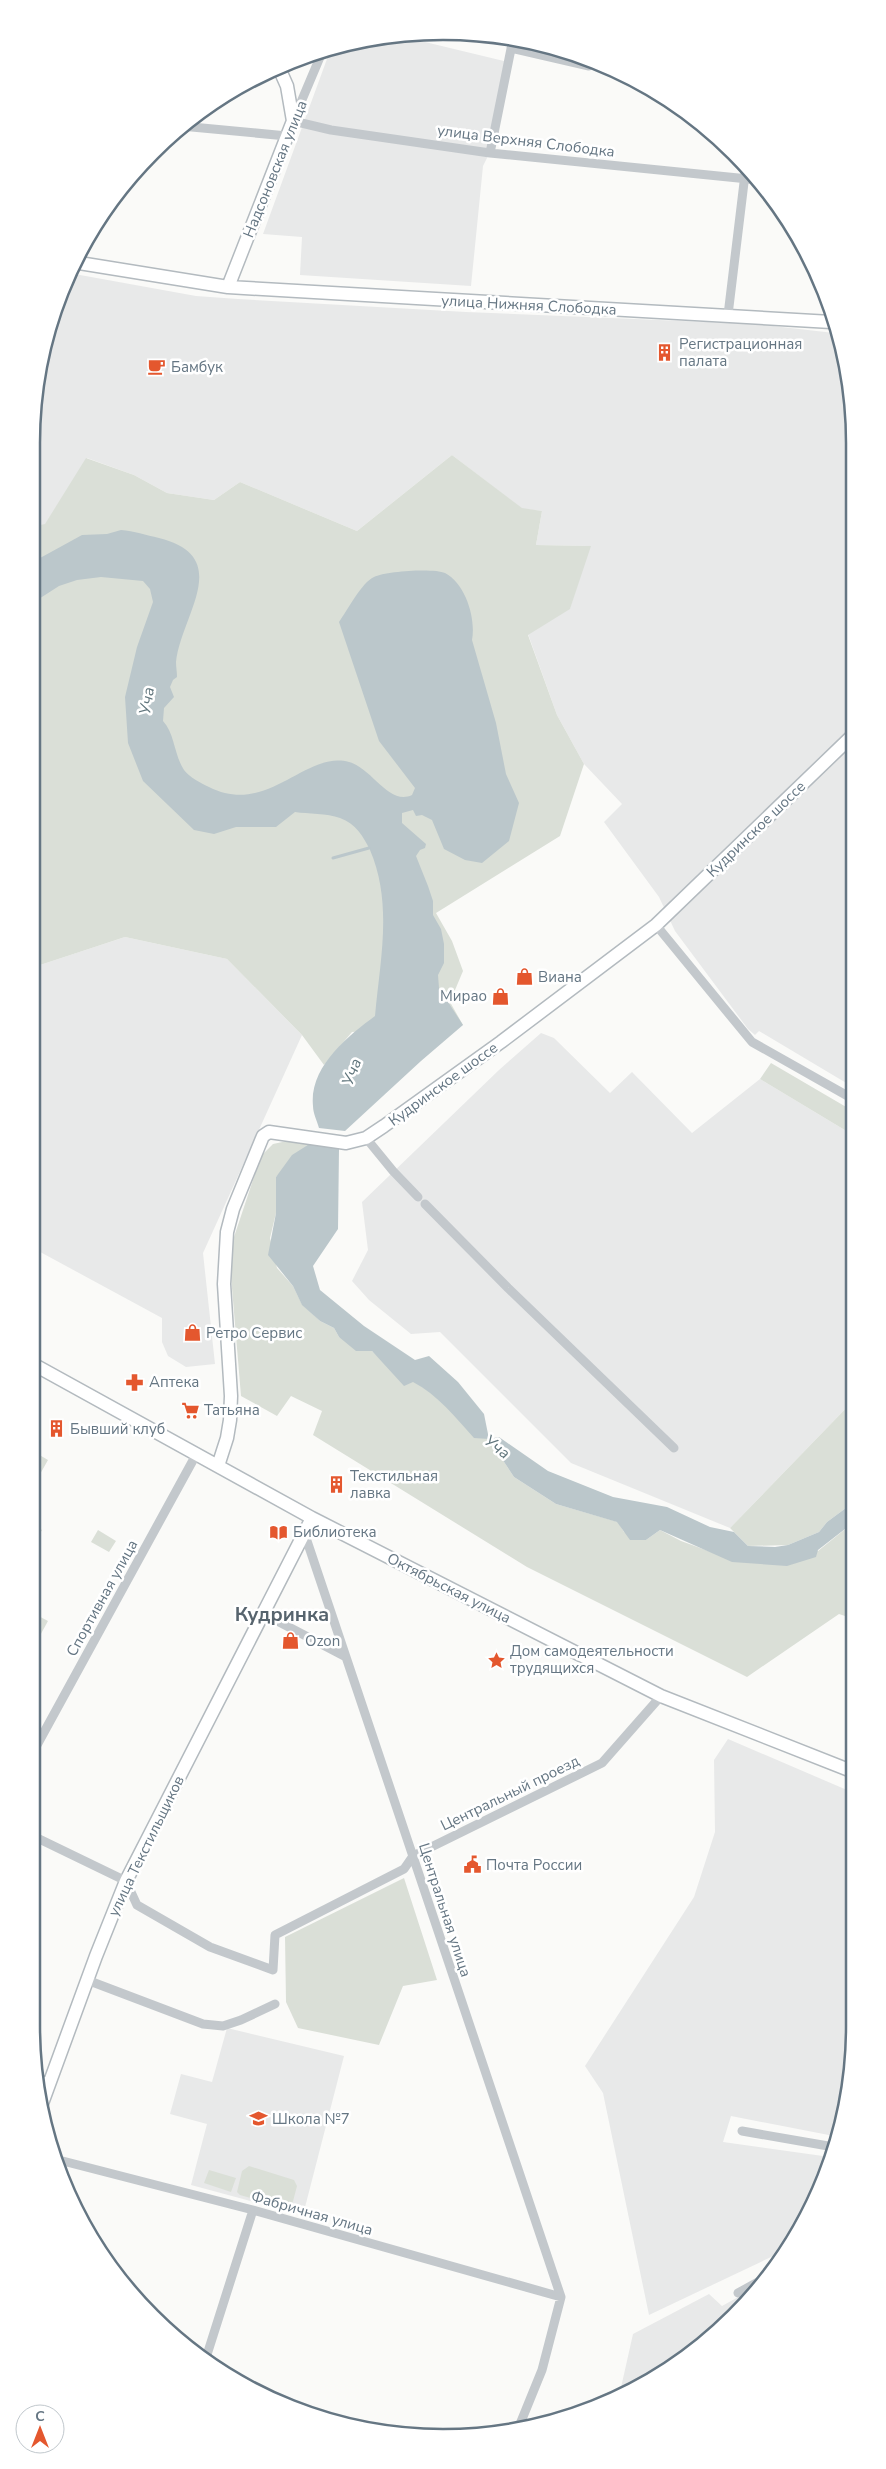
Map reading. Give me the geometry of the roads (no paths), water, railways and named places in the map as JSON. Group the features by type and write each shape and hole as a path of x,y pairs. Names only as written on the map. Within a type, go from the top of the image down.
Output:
{"street":[{"path":"490,153 512,46"},
{"path":"547,54 576,62"},
{"name":"Надсоновская улица","path":"228,287 319,59"},
{"path":"281,75 286,86 293,121"},
{"name":"улица Верхняя Слободка","path":"293,121 330,130 490,153 748,179"},
{"path":"193,127 287,136"},
{"path":"728,315 745,175"},
{"name":"улица Нижняя Слободка","path":"83,264 228,287 827,322"},
{"name":"Кудринское шоссе","path":"218,1466 227,1438 231,1396 224,1284 227,1232 233,1210 263,1136 269,1132 346,1143 366,1138 493,1048 656,925 846,742"},
{"path":"656,925 752,1042 846,1095"},
{"path":"366,1138 393,1172 508,1288 674,1448"},
{"name":"Октябрьская улица","path":"40,1368 312,1518 661,1696 846,1769"},
{"name":"Спортивная улица","path":"40,1739 196,1453"},
{"name":"улица Текстильщиков","path":"43,2080 87,1980 126,1881 312,1518"},
{"name":"Центральная улица","path":"304,1532 561,2297"},
{"path":"262,1613 346,1657"},
{"name":"Центральный проезд","path":"126,1881 137,1905 210,1947 273,1970 276,1935 404,1869 413,1856 602,1763 661,1696"},
{"path":"40,1838 126,1881"},
{"path":"87,1980 203,2024 223,2026 275,2004"},
{"path":"742,2131 828,2146"},
{"name":"Фабричная улица","path":"63,2161 253,2210 561,2297"},
{"path":"208,2353 253,2210"},
{"path":"738,2293 750,2287"},
{"path":"521,2421 542,2370 561,2297"}],"water":[{"name":"Уча","path":"121,530 159,538 182,547 194,559 199,573 198,590 180,644 176,662 177,677 173,680 170,687 174,697 164,708 163,721 170,732 178,758 186,773 209,787 230,794 250,794 268,789 317,765 333,761 349,762 357,766 388,791 396,795 404,797 412,795 415,788 379,741 339,622 355,597 369,580 389,573 421,570 445,573 459,585 468,603 471,612 472,640 496,723 506,774 519,803 509,841 482,863 465,860 444,849 432,820 422,815 416,816 413,810 402,813 402,823 426,844 425,848 420,850 416,856 433,901 433,915 441,929 444,944 444,963 438,975 439,988 463,1025 345,1131 319,1128 313,1109 313,1092 317,1078 332,1054 353,1033 375,1016 382,953 383,911 377,870 370,850 355,827 340,818 323,814 295,812 276,827 236,827 214,834 194,830 143,781 128,743 125,697 137,647 153,602 150,589 143,581 101,577 77,580 59,586 40,598 40,558 82,535 107,534"},
{"path":"311,1143 339,1149 338,1229 313,1266 320,1290 364,1326 415,1360 429,1356 458,1382 484,1414 489,1439 474,1438 446,1407 422,1387 413,1382 404,1386 372,1351 356,1351 339,1337 334,1328 320,1321 302,1305 293,1286 268,1255 276,1213 276,1177 292,1155"},
{"name":"Уча","path":"499,1437 548,1471 613,1497 667,1507 710,1527 734,1532 748,1546 775,1547 788,1545 819,1532 827,1522 846,1508 846,1528 818,1550 816,1557 787,1566 732,1562 660,1530 646,1540 630,1540 617,1522 556,1504 514,1477 489,1439"}],"waterway":[{"path":"333,858 369,848"}],"place":[{"name":"Регистрационная палата","path":"665,353"},
{"name":"Бамбук","path":"157,367"},
{"name":"Виана","path":"524,977"},
{"name":"Мирао","path":"501,996"},
{"name":"Ретро Сервис","path":"192,1333"},
{"name":"Аптека","path":"135,1382"},
{"name":"Татьяна","path":"190,1410"},
{"name":"Бывший клуб","path":"56,1429"},
{"name":"Текстильная лавка","path":"336,1485"},
{"name":"Библиотека","path":"279,1532"},
{"name":"Ozon","path":"291,1641"},
{"name":"Дом самодеятельности трудящихся","path":"496,1660"},
{"name":"Почта России","path":"472,1865"},
{"name":"Школа №7","path":"258,2119"}],"district":[{"name":"Кудринка","path":"282,1614"}]}
